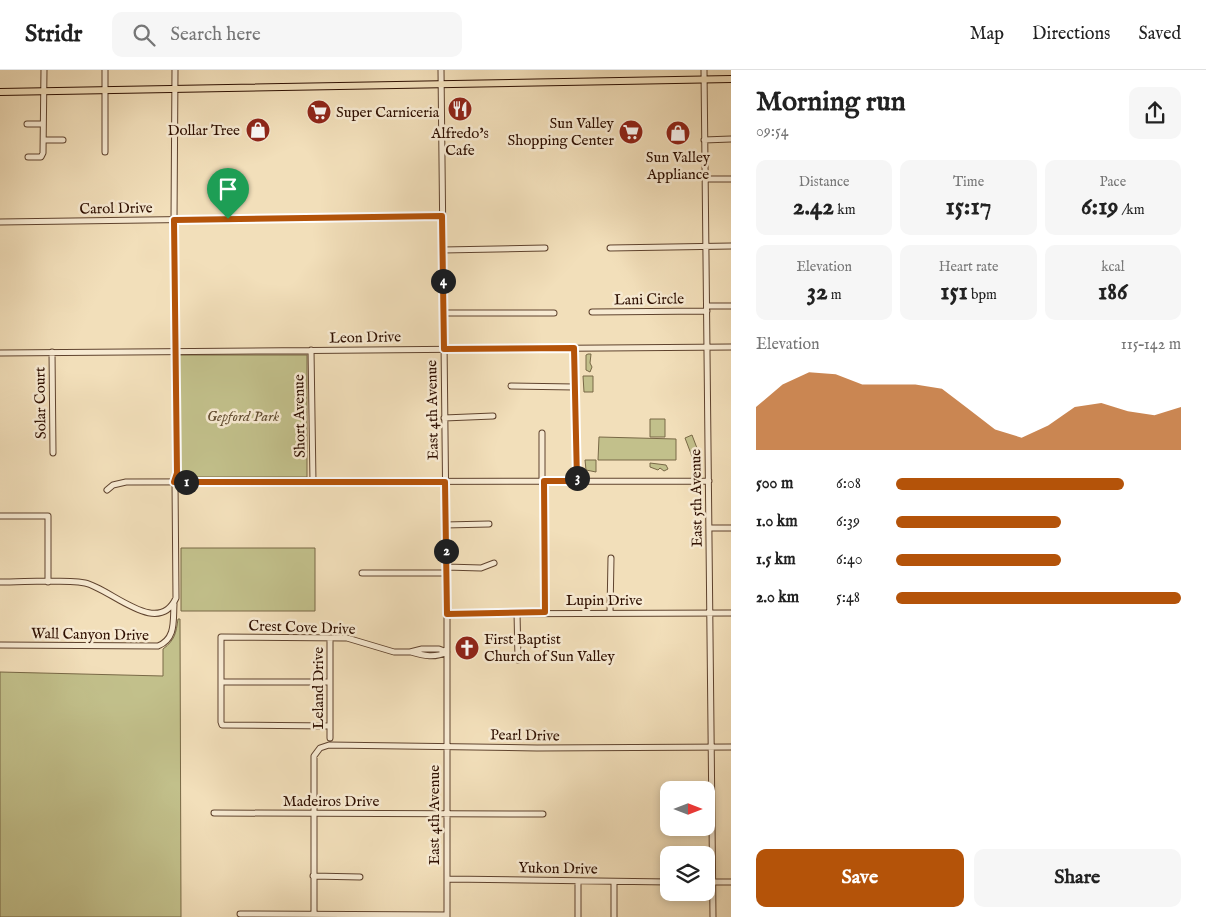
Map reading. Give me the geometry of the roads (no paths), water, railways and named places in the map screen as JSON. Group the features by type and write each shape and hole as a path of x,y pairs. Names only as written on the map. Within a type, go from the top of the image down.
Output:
{"main road":[{"path":"0,92 731,78"}],"street":[{"path":"28,157 42,155 44,140 44,70"},
{"path":"105,70 105,152"},
{"name":"Wall Canyon Drive","path":"0,645 158,646 167,641 172,633 174,602 174,482 177,473 174,220 176,70"},
{"name":"East 4th Avenue","path":"441,70 447,614 447,916"},
{"name":"East 5th Avenue","path":"704,70 713,846"},
{"path":"27,124 43,124"},
{"path":"704,140 731,139"},
{"path":"44,140 63,140"},
{"path":"705,179 731,179"},
{"name":"Carol Drive","path":"0,222 442,216"},
{"path":"610,248 731,246"},
{"path":"443,250 545,248"},
{"name":"Lani Circle","path":"592,312 731,306"},
{"path":"443,313 554,313"},
{"name":"Leon Drive","path":"0,353 731,347"},
{"path":"574,348 577,481"},
{"name":"Short Avenue","path":"311,350 313,482"},
{"name":"Solar Court","path":"52,352 53,453"},
{"path":"511,386 574,386"},
{"path":"444,418 493,416"},
{"path":"542,433 545,612"},
{"path":"106,490 113,485 126,482 709,481"},
{"path":"0,516 48,516 48,582"},
{"path":"445,525 489,524"},
{"path":"709,528 731,528"},
{"path":"610,612 611,558"},
{"path":"362,573 480,568 494,564"},
{"path":"0,582 80,583 95,586 127,605 142,611 162,613 169,609 174,602"},
{"path":"517,612 518,660"},
{"name":"Lupin Drive","path":"447,614 517,612 731,613"},
{"name":"Crest Cove Drive","path":"221,682 221,638 352,638 390,651 410,652 439,648 447,652"},
{"name":"Leland Drive","path":"330,638 330,738"},
{"path":"330,682 221,682 222,725 330,726"},
{"name":"Pearl Drive","path":"314,813 314,756 320,748 328,745 731,747"},
{"name":"Madeiros Drive","path":"214,813 543,814"},
{"path":"314,813 314,916"},
{"path":"313,876 360,877"},
{"name":"Yukon Drive","path":"447,878 660,882"},
{"path":"578,881 578,917"},
{"path":"614,882 614,917"},
{"path":"715,882 731,882"},
{"name":"East 5th Avenue","path":"713,901 713,917"},
{"path":"240,914 447,916"}],"place":[{"name":"Alfredo's Cafe","path":"460,109"},
{"name":"Super Carniceria","path":"319,112"},
{"name":"Dollar Tree","path":"258,130"},
{"name":"Sun Valley Shopping Center","path":"631,132"},
{"name":"Sun Valley Appliance","path":"678,133"},
{"name":"First Baptist Church of Sun Valley","path":"467,648"}],"park label":[{"name":"Gepford Park","path":"243,416"}]}
